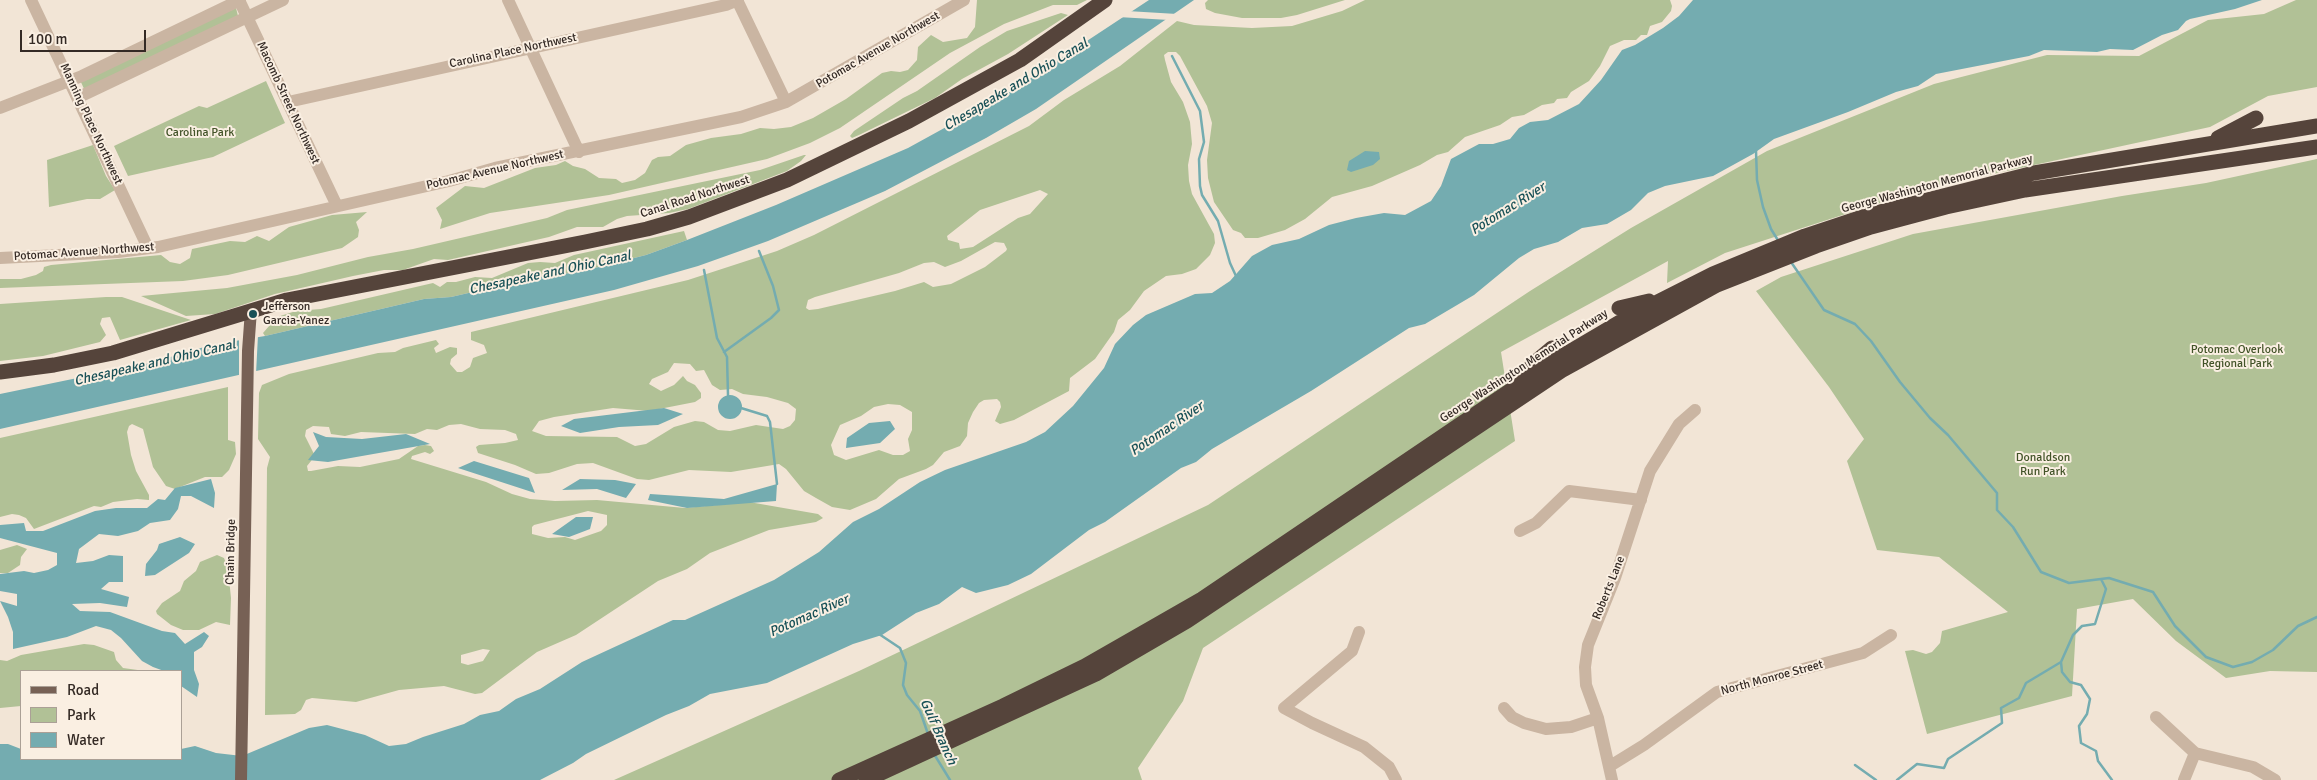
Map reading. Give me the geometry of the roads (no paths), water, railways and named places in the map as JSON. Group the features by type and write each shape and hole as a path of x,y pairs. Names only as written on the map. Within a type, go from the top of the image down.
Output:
{"highway":[{"name":"Canal Road Northwest","path":"0,372 54,365 99,356 287,300 631,232 706,211 809,170 938,106 1020,60 1105,0"},
{"path":"2208,143 2256,118"},
{"name":"George Washington Memorial Parkway","path":"1005,711 1202,599 1518,386 1632,315 1663,299 1816,246 1869,221 2034,173 2317,126"},
{"name":"George Washington Memorial Parkway","path":"1869,221 2025,190 2317,146"},
{"name":"George Washington Memorial Parkway","path":"839,780 861,776 1005,711 1096,674 1187,621 1561,370 1715,280"},
{"path":"1619,308 1633,303 1663,299"},
{"path":"1518,386 1533,364 1552,348"}],"main road":[{"name":"Chain Bridge","path":"242,780 251,310"}],"street":[{"name":"Manning Place Northwest","path":"31,0 71,81 148,248"},
{"path":"0,108 71,81 239,0"},
{"name":"Macomb Street Northwest","path":"239,0 337,206"},
{"path":"78,97 283,0"},
{"path":"508,0 579,152"},
{"path":"738,0 786,102"},
{"name":"Carolina Place Northwest","path":"288,102 726,5 738,0"},
{"name":"Potomac Avenue Northwest","path":"0,258 148,248 238,230 449,181 496,168 740,117 786,102 964,0"},
{"name":"Roberts Lane","path":"1612,780 1598,718 1586,685 1585,667 1588,645 1615,578 1650,471 1679,424 1695,410"},
{"path":"1520,531 1536,523 1569,491 1641,500"},
{"path":"1359,632 1352,651 1284,708 1364,747 1389,766 1396,780"},
{"name":"North Monroe Street","path":"1610,766 1644,745 1717,692 1864,653 1891,635"},
{"path":"1504,708 1512,717 1524,723 1546,729 1571,727 1598,718"},
{"path":"2156,717 2195,753 2253,767 2275,780"},
{"path":"2184,780 2195,753"}],"water":[{"name":"Chesapeake and Ohio Canal","path":"1149,0 1194,0 1036,109 986,138 885,191 768,241 698,266 614,290 0,429 0,394 150,363 211,345 265,336 424,299 451,297 538,277 579,272 646,255 687,240 776,205 908,148 1008,93"},
{"name":"Potomac River","path":"1693,0 2262,0 2235,9 2190,19 2178,30 2162,35 2133,50 2110,49 2097,52 2044,50 2029,56 1936,74 1918,86 1896,92 1774,139 1753,154 1713,176 1665,186 1648,193 1631,210 1607,224 1582,228 1558,242 1534,249 1519,258 1474,295 1425,324 1409,328 1311,391 1212,449 1196,462 1181,468 1105,522 1089,530 1031,574 1008,585 976,593 962,587 939,604 916,613 882,635 853,644 767,683 710,694 689,706 666,715 586,754 540,780 0,780 0,744 8,744 20,749 20,760 182,760 182,749 195,746 216,753 242,756 309,728 327,725 365,735 389,746 406,744 464,724 480,715 499,711 516,699 540,689 582,662 673,620 685,620 774,580 819,552 853,522 879,509 920,482 945,470 1026,442 1045,432 1073,406 1104,368 1115,344 1133,325 1146,315 1195,294 1212,293 1230,281 1252,256 1272,245 1299,239 1329,225 1356,218 1384,213 1405,215 1431,201 1441,186 1451,159 1479,144 1493,144 1510,139 1519,128 1530,122 1548,120 1579,104 1601,80 1622,50 1635,45 1679,16"},
{"path":"1365,151 1379,152 1380,159 1373,165 1351,172 1347,170 1349,161"},
{"path":"730,395 738,399 742,407 738,415 730,419 722,415 718,407 722,399"},
{"path":"664,408 683,414 658,425 619,427 580,433 561,426 574,419"},
{"path":"890,421 895,429 880,443 846,448 847,438 869,423"},
{"path":"313,432 326,437 362,439 406,434 430,444 328,462 308,460 319,446"},
{"path":"474,461 529,478 535,493 458,468"},
{"path":"211,479 215,493 214,508 191,496 181,496 178,509 170,520 150,523 138,531 118,536 99,534 79,549 76,563 93,561 109,555 123,556 123,582 109,582 101,589 129,597 127,607 100,603 72,604 80,611 110,612 162,631 175,633 185,644 204,632 209,636 202,647 194,652 194,670 199,684 197,697 182,687 182,670 161,670 153,667 142,661 111,630 96,626 67,637 13,649 13,632 0,601 17,606 17,594 0,591 0,574 24,571 34,573 48,570 57,565 57,553 0,538 0,525 24,523 26,531 43,531 95,511 116,508 147,508 158,499 165,500 175,488"},
{"path":"580,479 615,480 636,484 626,498 597,489 562,490"},
{"path":"777,484 776,501 687,508 648,500 650,494 724,499"},
{"path":"576,517 593,517 590,529 569,537 552,534"},
{"path":"180,537 195,544 189,553 155,575 145,576 146,564 157,550 159,544"}],"waterway":[{"path":"1172,56 1200,111 1204,142 1199,159 1200,186 1202,195 1218,221 1230,263 1236,276"},
{"path":"1756,151 1757,180 1763,207 1771,229 1779,242"},
{"path":"724,352 771,318 779,310 773,286 759,251"},
{"path":"1791,262 1824,310 1855,324 1871,341 1900,382 1930,418 1948,435 1997,493 1997,510 2013,527 2041,572 2069,583 2109,578 2153,592 2175,626 2206,657 2233,667 2252,662 2273,650 2298,626 2317,617"},
{"path":"704,270 717,338 727,357 728,395"},
{"path":"741,408 767,416 770,422 777,484"},
{"path":"1897,780 1917,764 1944,768 1948,759 2002,723 2001,708 2019,698 2026,683 2061,662 2073,635 2082,626 2095,624 2106,589 2101,579"},
{"name":"Gulf Branch","path":"879,634 900,648 906,663 903,685 907,695 920,711 928,734"},
{"path":"2061,662 2062,672 2070,682 2081,685 2090,699 2087,714 2079,726 2081,743 2096,751 2098,761 2112,780"},
{"name":"Gulf Branch","path":"934,754 950,780"},
{"path":"1855,765 1876,780"}],"place":[{"name":"Jefferson Garcia-Yanez","path":"253,314"}],"park label":[{"name":"Carolina Park","path":"200,133"},
{"name":"Potomac Overlook Regional Park","path":"2237,357"},
{"name":"Donaldson Run Park","path":"2043,465"}]}
